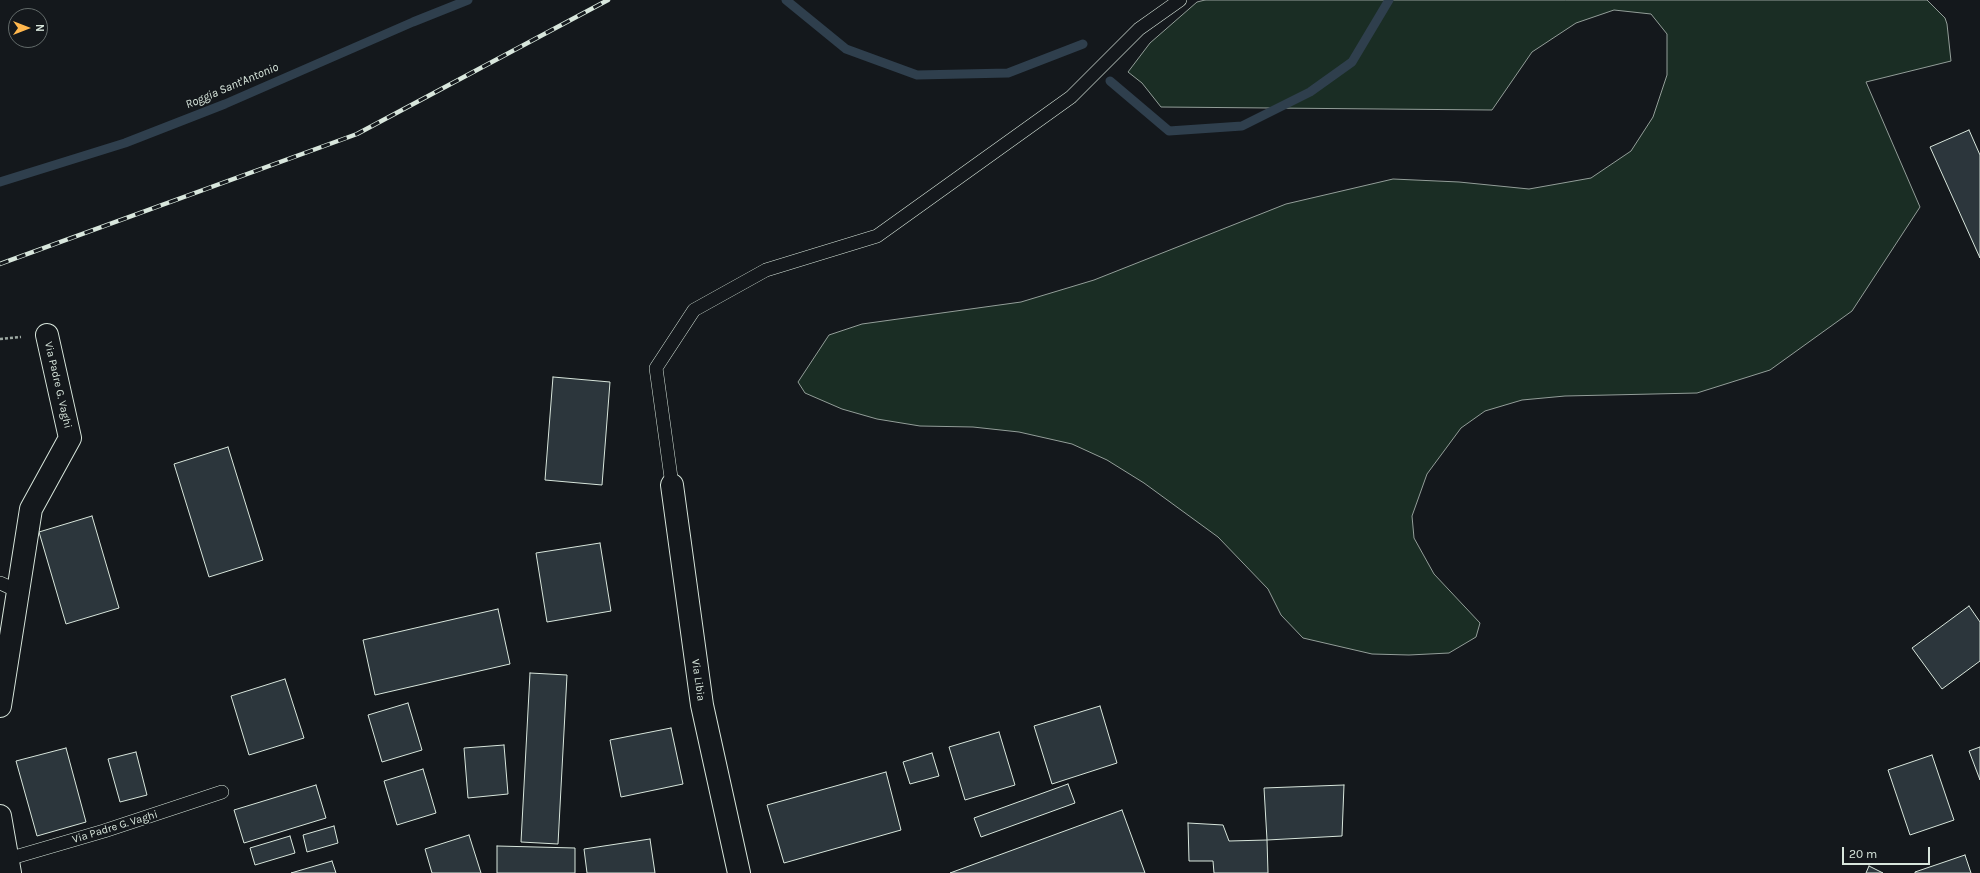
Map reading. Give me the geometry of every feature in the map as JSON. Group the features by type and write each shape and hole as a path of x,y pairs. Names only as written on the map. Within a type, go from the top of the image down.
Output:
{"street":[{"name":"Via Padre G. Vaghi","path":"0,706 9,587 31,509 70,438 47,335"},
{"name":"Via Libia","path":"672,485 702,705 739,873"},
{"name":"Via Padre G. Vaghi","path":"0,816 9,866"}],"lane":[{"path":"672,485 656,368 694,310 766,270 877,236 1071,97 1140,29 1180,0"},
{"name":"Via Padre G. Vaghi","path":"9,866 104,831 222,792"}],"green space":[{"path":"1205,0 1927,0 1945,18 1951,61 1866,82 1920,207 1852,311 1770,370 1697,393 1565,396 1522,400 1485,411 1461,428 1427,474 1412,516 1414,538 1434,574 1480,623 1476,637 1449,653 1409,655 1372,654 1303,638 1281,615 1268,589 1218,537 1144,483 1107,460 1072,444 1019,432 973,427 920,426 877,419 842,409 805,393 798,382 829,335 862,324 1021,302 1094,280 1286,204 1393,179 1459,182 1529,189 1591,178 1631,151 1653,117 1667,75 1667,34 1651,14 1614,10 1576,23 1532,52 1492,110 1161,107 1142,83 1128,72 1150,43 1197,2"}],"building":[{"path":"1969,130 1980,155 1980,258 1930,147"},
{"path":"553,377 610,382 602,485 545,480"},
{"path":"228,447 263,560 209,577 174,464"},
{"path":"92,516 119,608 66,624 39,532"},
{"path":"600,543 611,611 547,622 536,553"},
{"path":"1969,606 1980,622 1980,661 1942,689 1912,648"},
{"path":"498,609 510,664 375,695 363,640"},
{"path":"530,673 567,675 558,844 521,842"},
{"path":"285,679 304,738 249,755 231,696"},
{"path":"408,703 422,750 382,762 368,715"},
{"path":"1100,706 1117,763 1052,784 1034,726"},
{"path":"671,728 683,784 621,797 610,740"},
{"path":"999,732 1015,785 965,800 949,747"},
{"path":"504,745 508,794 468,798 464,748"},
{"path":"1980,747 1980,780 1969,751"},
{"path":"66,748 86,822 37,836 16,761"},
{"path":"136,752 147,795 120,802 108,759"},
{"path":"932,753 939,776 910,784 903,762"},
{"path":"1932,755 1954,820 1910,835 1888,770"},
{"path":"423,769 436,813 397,825 384,781"},
{"path":"886,772 901,830 784,863 767,805"},
{"path":"1068,784 1075,803 981,837 974,818"},
{"path":"316,785 326,818 244,843 234,810"},
{"path":"1344,785 1342,836 1267,840 1264,788"},
{"path":"1122,810 1145,873 950,873"},
{"path":"1188,823 1223,825 1229,841 1267,840 1268,873 1214,873 1213,861 1189,861"},
{"path":"334,826 338,843 307,852 303,835"},
{"path":"469,835 481,873 432,873 425,849"},
{"path":"290,836 295,853 255,865 250,848"},
{"path":"650,839 655,873 587,873 584,849"},
{"path":"497,846 575,848 575,873 497,873"},
{"path":"1965,855 1971,873 1915,873 1915,872"},
{"path":"332,861 336,873 291,873"},
{"path":"1869,866 1883,873 1866,873"}],"waterway":[{"name":"Roggia Sant'Antonio","path":"0,182 125,143 225,104 413,22 468,0"},
{"name":"Roggia Sant'Antonio","path":"786,0 846,49 917,75 1008,73 1083,44"},
{"name":"Roggia Sant'Antonio","path":"1110,81 1169,131 1242,126 1310,92 1352,62 1389,0"}],"railway":[{"path":"0,264 357,134 608,0"}]}
